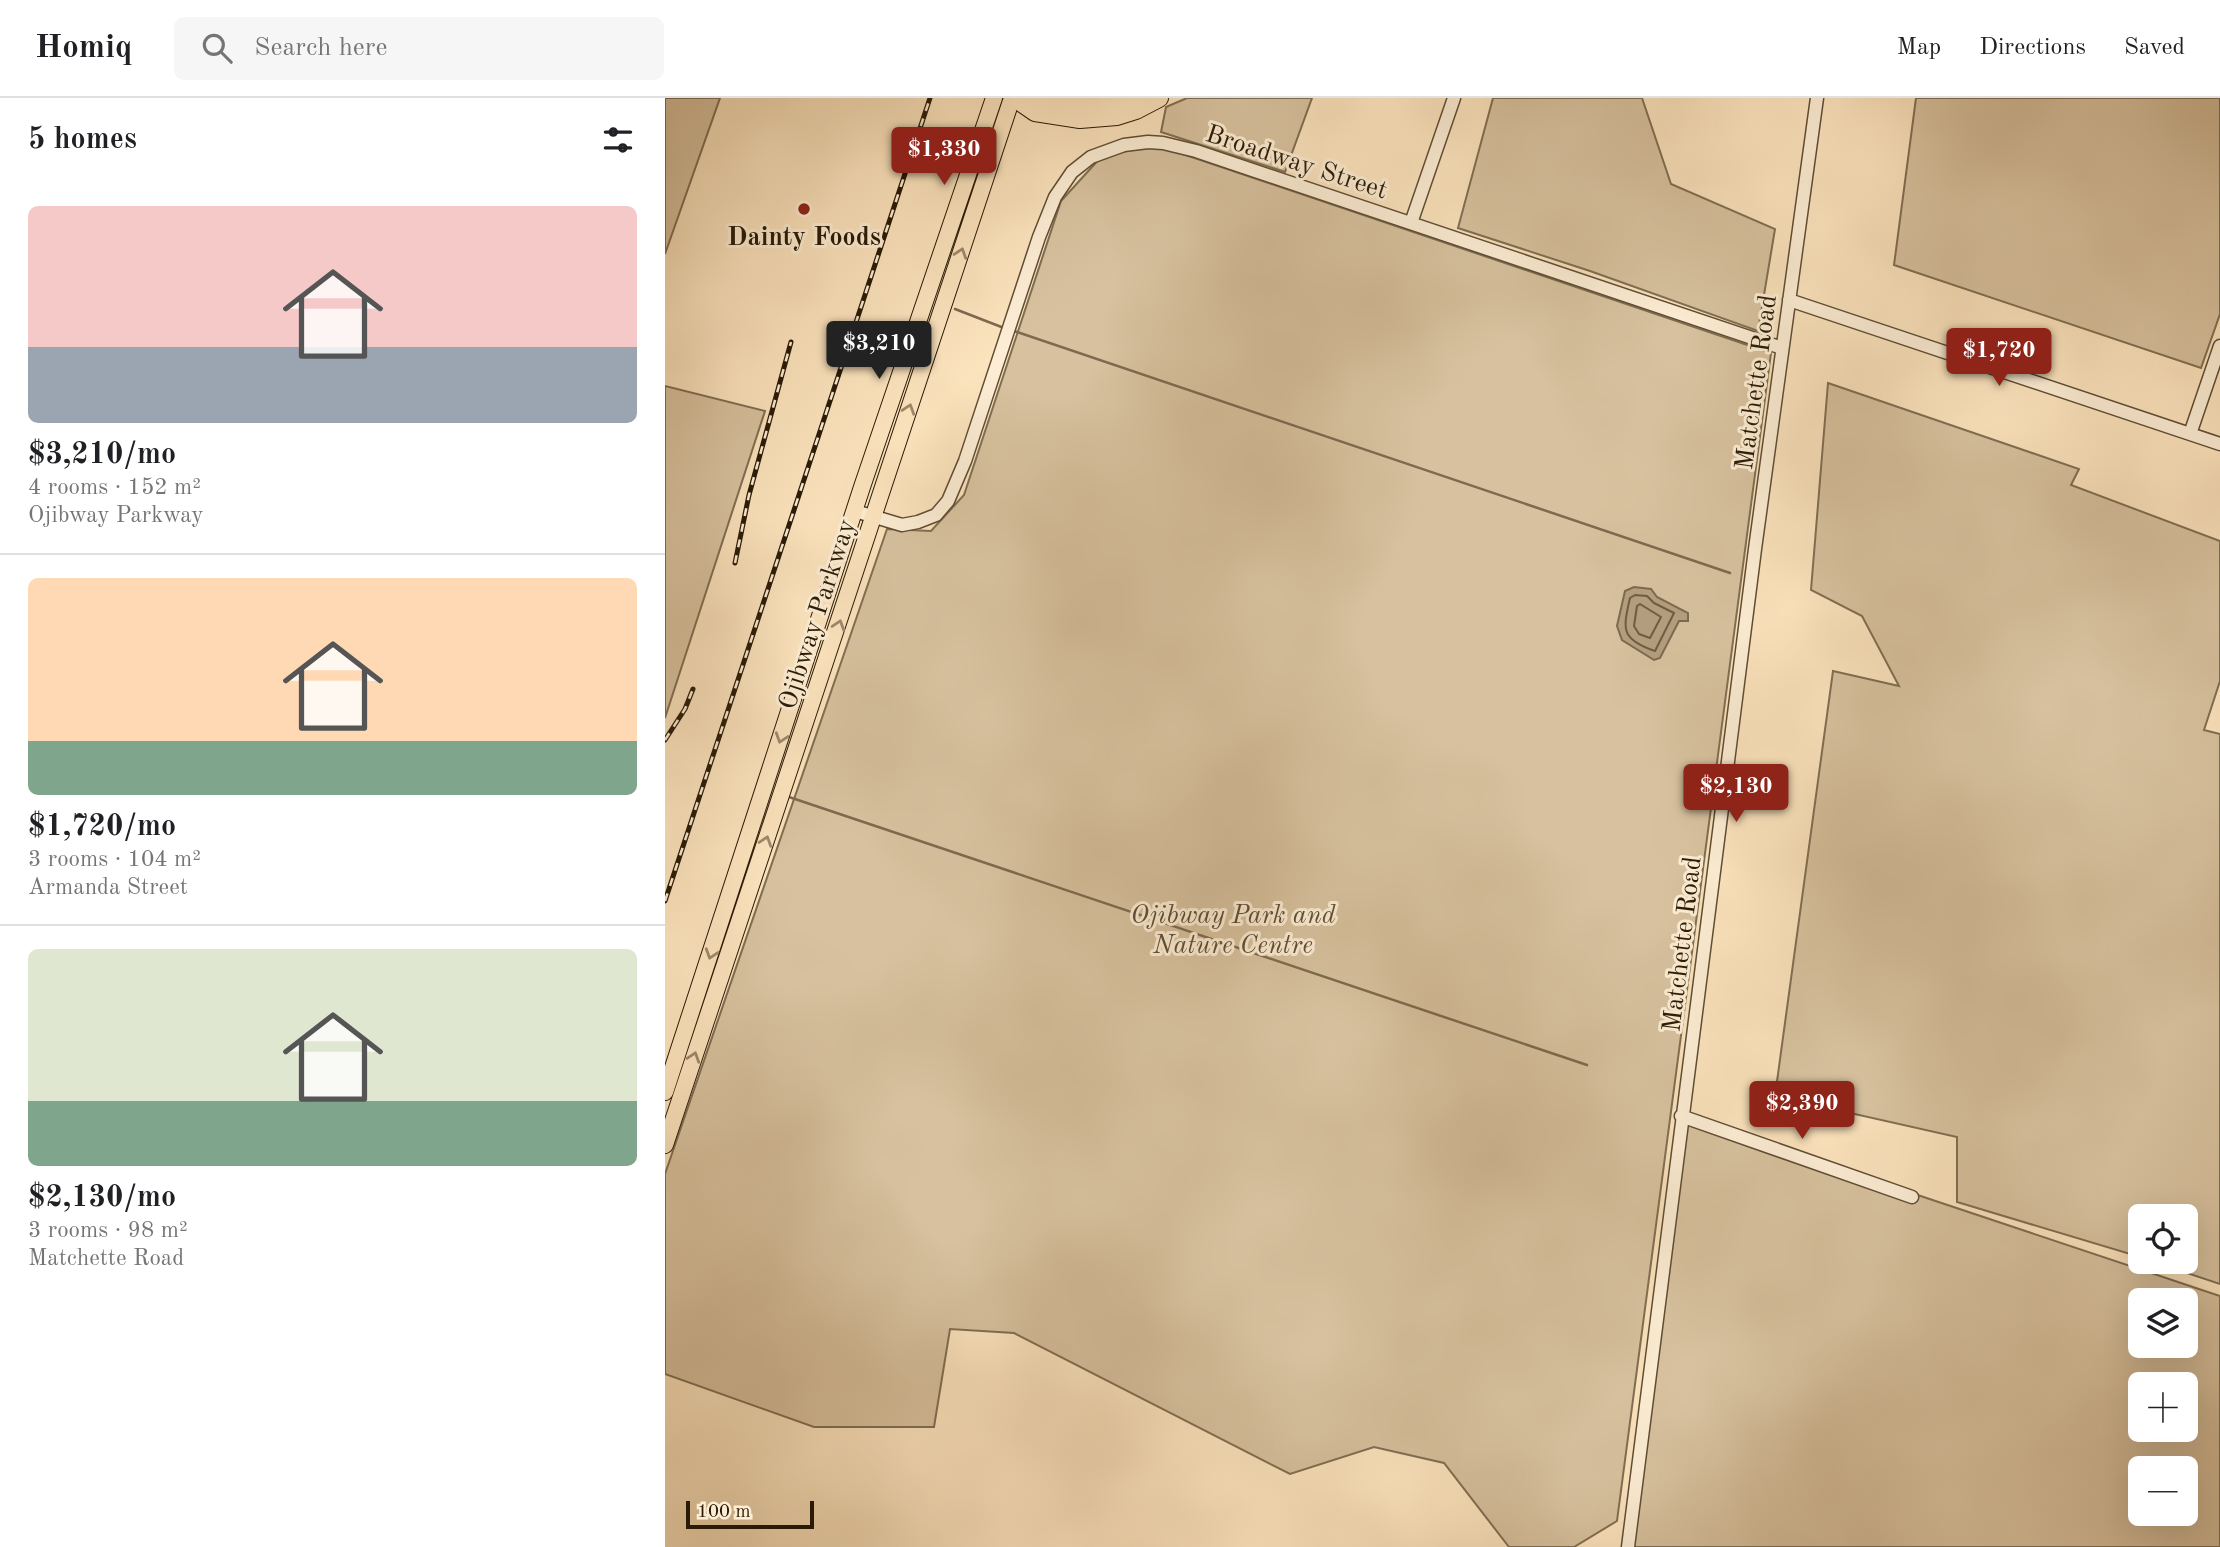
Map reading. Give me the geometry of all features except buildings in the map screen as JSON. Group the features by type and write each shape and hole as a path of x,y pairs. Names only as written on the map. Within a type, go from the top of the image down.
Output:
{"highway":[{"path":"1013,98 1035,111 1080,119 1117,116 1159,98"},
{"path":"1040,98 1084,106 1106,105 1132,98"}],"main road":[{"name":"Ojibway Parkway","path":"665,1092 855,511 994,98"},
{"name":"Ojibway Parkway","path":"665,1145 1013,98"}],"street":[{"path":"1411,223 1454,98"},
{"name":"Matchette Road","path":"1628,1547 1681,1116 1817,98"},
{"name":"Broadway Street","path":"855,511 902,525 918,523 936,515 948,501 965,461 1039,237 1055,197 1072,172 1091,157 1124,145 1163,143 1196,151 1782,348"},
{"path":"1789,300 2220,444"},
{"path":"2190,434 2220,346"},
{"path":"1681,1116 1912,1197"}],"green space":[{"path":"665,98 720,98 665,254"},
{"path":"1187,98 1312,98 1285,172 1161,132 1166,107"},
{"path":"1493,98 1642,98 1671,184 1775,229 1758,331 1590,271 1458,228"},
{"path":"1916,98 2220,98 2220,314 2201,368 1894,265"},
{"name":"Ojibway Park and Nature Centre","path":"1156,145 1771,353 1617,1521 1574,1547 1509,1547 1444,1463 1374,1447 1290,1474 1014,1333 950,1329 934,1427 814,1427 665,1374 665,1174 887,529 931,531 964,495 1061,201 1102,156"},
{"path":"1828,383 2079,469 2071,485 2220,541 2220,681 2204,730 2220,734 2220,1284 2190,1274 2198,1274 2198,1204 2128,1204 2128,1253 1957,1202 1957,1137 1775,1096 1833,671 1899,686 1862,616 1811,590"},
{"path":"665,386 765,411 665,718"},
{"path":"1681,1116 2128,1265 2128,1274 2154,1274 2196,1288 2128,1288 2128,1358 2198,1358 2198,1289 2220,1296 2220,1547 1629,1547"}],"water":[{"path":"1634,587 1651,589 1657,597 1688,613 1688,621 1679,621 1660,658 1654,660 1622,640 1617,626 1625,591"}],"waterway":[{"path":"955,309 1004,328"},
{"path":"1014,331 1730,573"},
{"path":"789,797 1587,1065"}],"railway":[{"path":"665,901 930,98"},
{"path":"735,563 749,495 791,342"},
{"path":"665,740 685,709 693,689"}],"place":[{"name":"Dainty Foods","path":"804,209"}]}
